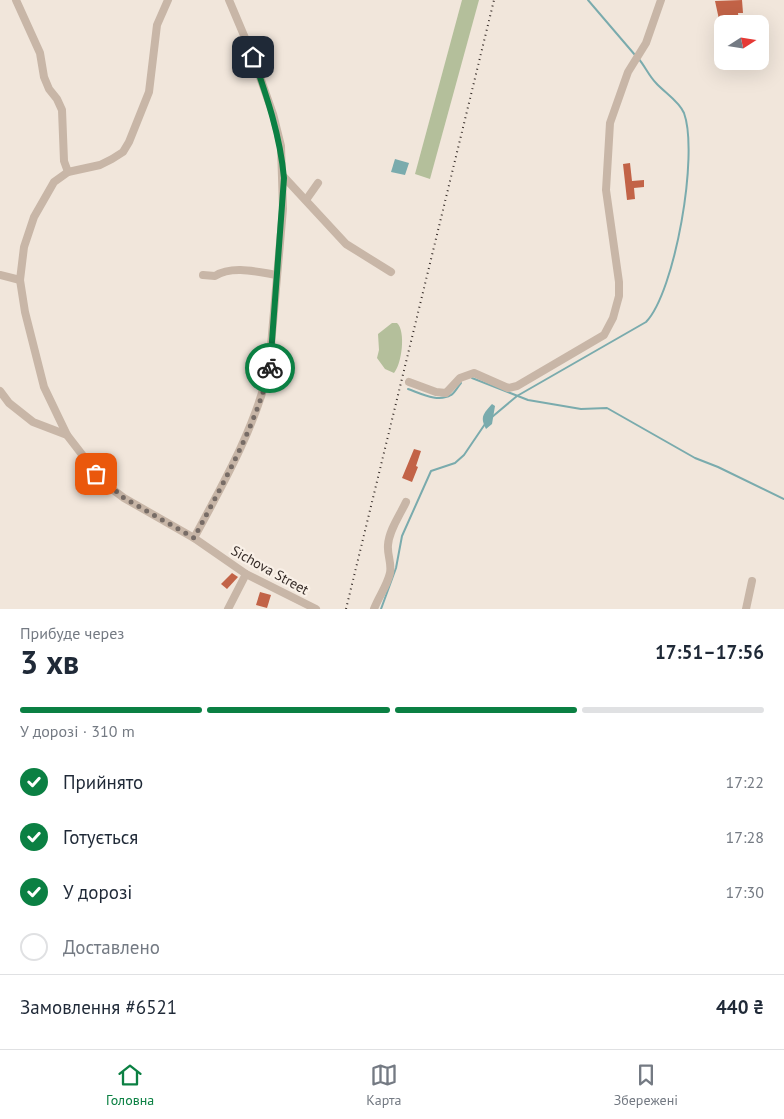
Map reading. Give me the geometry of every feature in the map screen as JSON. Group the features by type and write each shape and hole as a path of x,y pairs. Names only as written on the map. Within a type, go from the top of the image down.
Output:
{"street":[{"path":"16,0 40,53 44,77 49,89 58,99 62,110 64,161 68,172"},
{"path":"66,435 44,386 25,312 20,280 24,247 34,217 54,182 68,172 100,165 112,159 123,152 130,142 149,92 157,25 168,0"},
{"path":"194,538 242,444 270,368 284,178 281,146 274,114 244,33 229,0"},
{"path":"408,382 436,392 446,392 460,378 474,372 508,388 517,386 604,335 619,296 619,282 606,190 610,123 628,72 646,43 661,0"},
{"path":"284,178 346,244 391,272"},
{"path":"306,200 318,183"},
{"path":"203,275 215,276 222,272 245,271 277,275"},
{"path":"0,275 20,280"},
{"name":"Sichova Street","path":"0,391 9,403 21,413 42,425 66,435 104,483 140,507 194,538 246,574 316,609"},
{"path":"42,425 59,419"},
{"path":"374,609 386,588 390,572 391,559 388,547 392,529 406,502"},
{"path":"228,609 246,574"},
{"path":"746,609 752,582"}],"green space":[{"path":"462,0 479,0 430,179 415,174"},
{"path":"392,323 397,323 400,327 402,340 401,355 394,373 385,369 377,358 379,350 378,334"}],"water":[{"path":"395,159 409,163 405,175 391,172"},
{"path":"492,404 495,406 492,424 486,429 483,416"}],"building":[{"path":"742,0 743,13 738,13 738,15 718,15 715,1"},
{"path":"630,163 632,181 644,180 644,187 634,188 635,199 627,200 623,164"},
{"path":"414,449 421,451 416,466 418,467 412,482 402,478"},
{"path":"232,573 238,577 227,589 221,584"},
{"path":"260,592 271,595 267,608 256,605"}],"waterway":[{"path":"588,0 635,55"},
{"path":"492,417 517,396 646,322 657,306 675,253 682,222 686,189 688,133 682,109 660,87 638,58"},
{"path":"472,378 528,400 581,409 607,408 695,458 784,499"},
{"path":"408,389 440,398 452,394 461,383"},
{"path":"381,609 396,568 402,536 431,471 455,463 464,455 485,424"}],"railway":[{"path":"346,609 494,0"}],"way so far":[{"path":"96,474 104,483 124,498 194,538 242,444 270,368"}],"route":[{"path":"253,57 274,114 281,146 284,178 270,368"}]}
